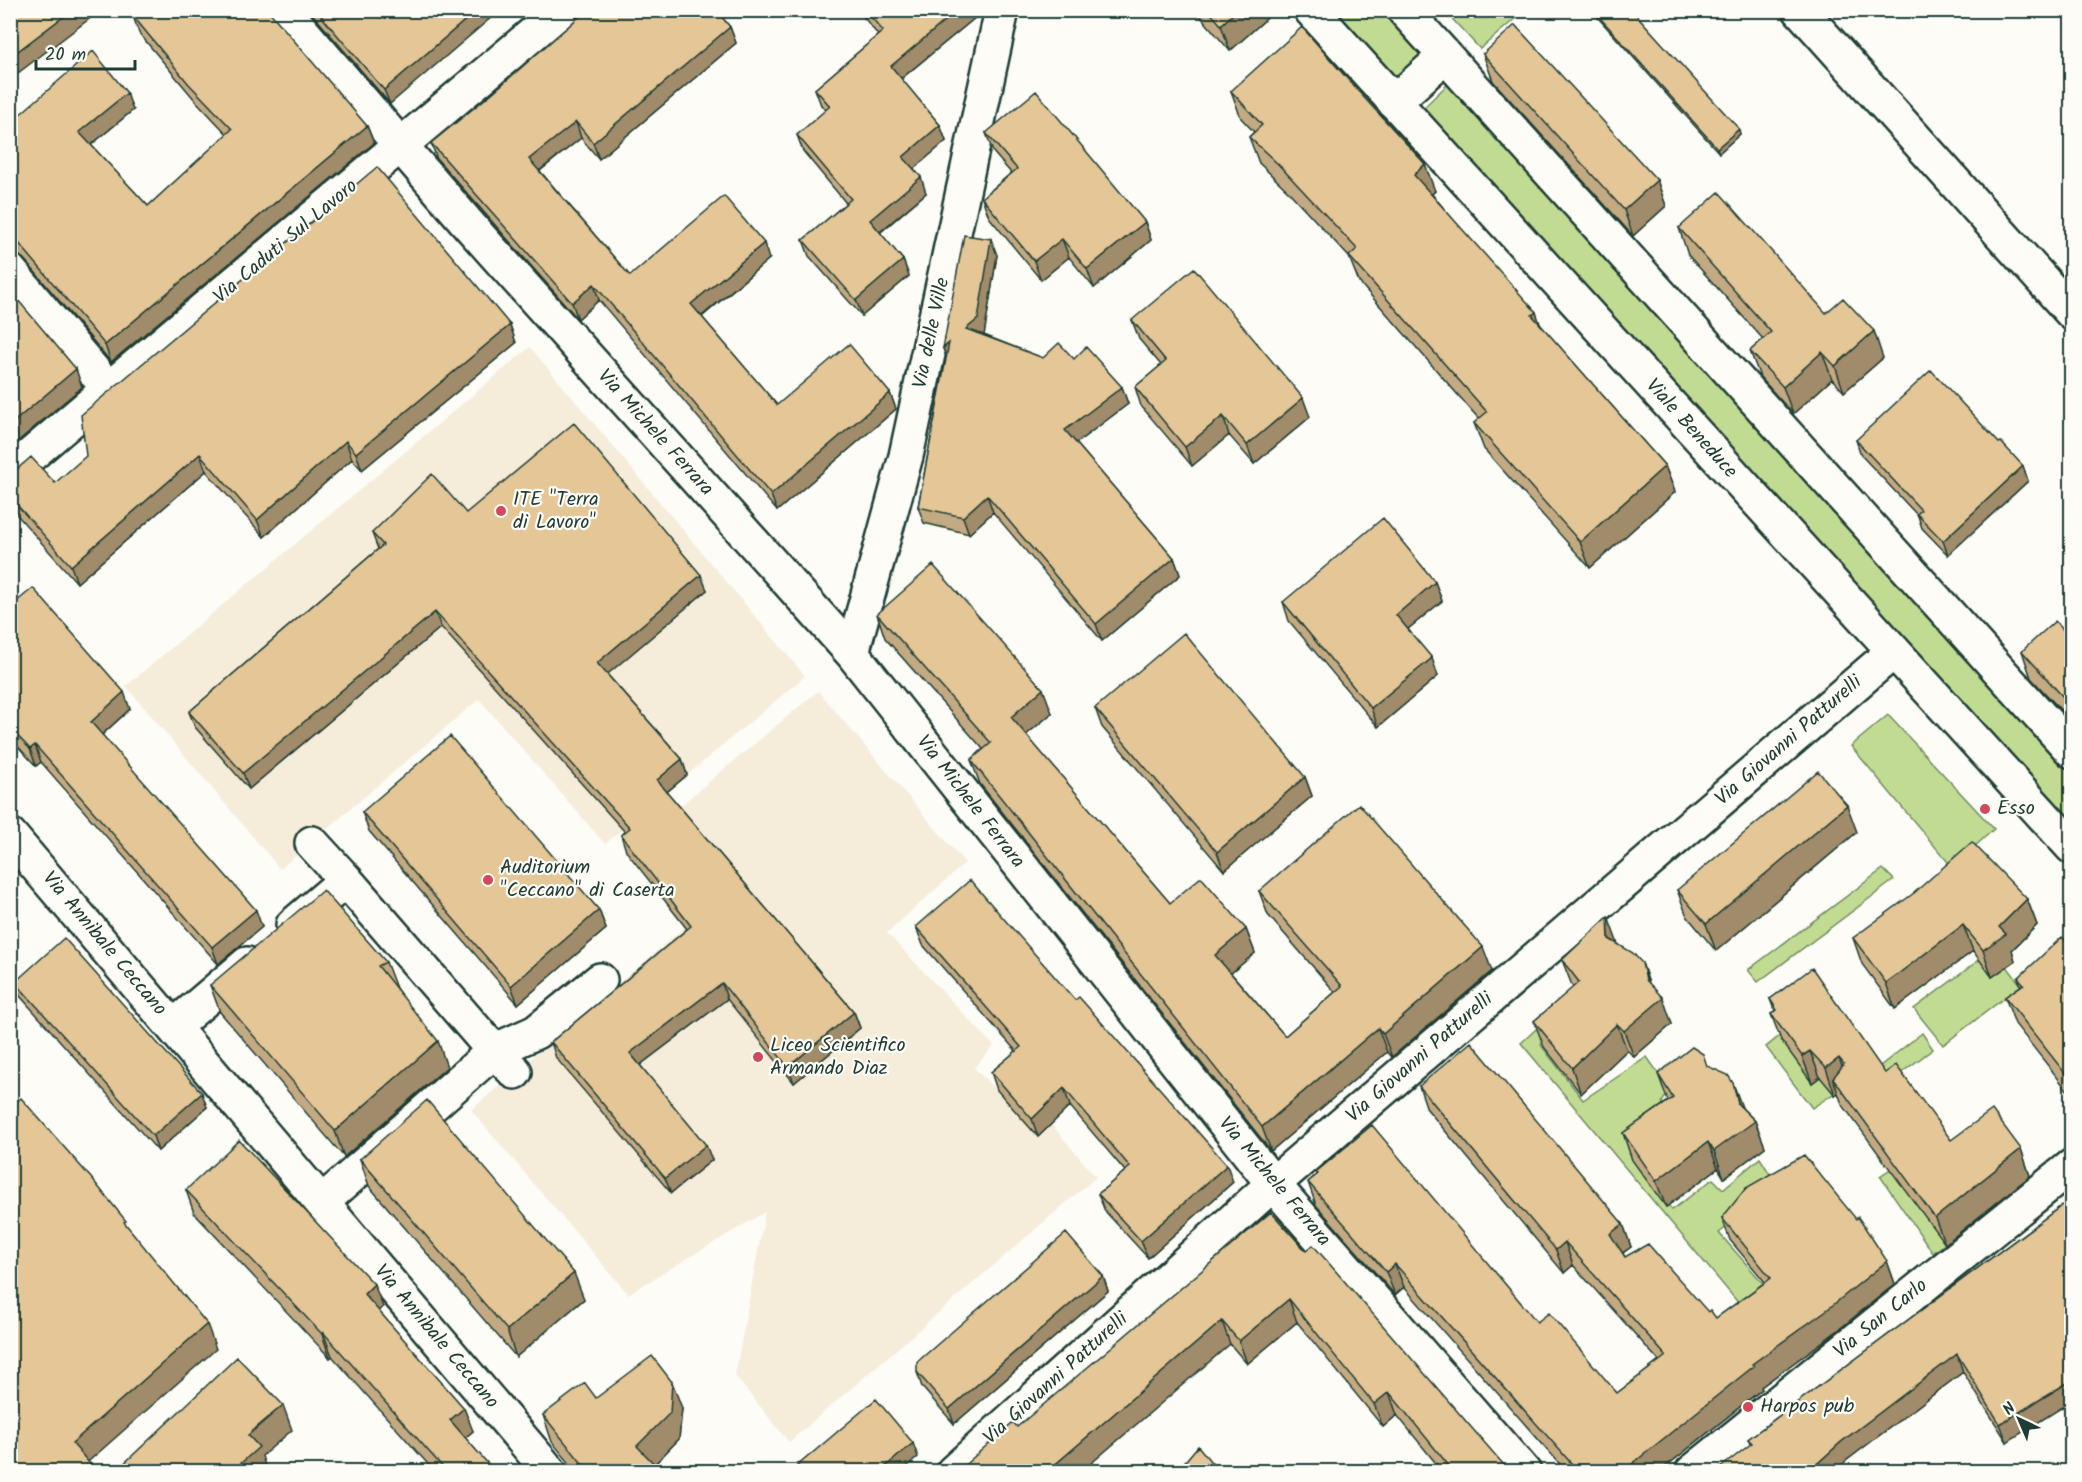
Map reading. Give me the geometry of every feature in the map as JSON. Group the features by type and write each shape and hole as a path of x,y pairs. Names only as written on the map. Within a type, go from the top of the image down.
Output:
{"street":[{"name":"Via Michele Ferrara","path":"284,10 469,225 852,653 1273,1184 1524,1472"},
{"name":"Via Caduti Sul Lavoro","path":"10,473 108,388 401,146 561,10"},
{"name":"Via delle Ville","path":"852,653 906,456 1002,10"},
{"name":"Viale Beneduce","path":"1311,10 2072,847"},
{"path":"1404,10 2072,751"},
{"path":"1800,10 2072,313"},
{"path":"1394,102 1445,56"},
{"path":"10,271 108,388"},
{"name":"Via Giovanni Patturelli","path":"953,1472 1273,1184 1894,651"},
{"name":"Via Annibale Ceccano","path":"10,835 550,1472"},
{"path":"312,843 505,1062"},
{"name":"Via Annibale Ceccano","path":"173,1027 346,880"},
{"path":"322,1202 505,1062 536,1032 600,980"},
{"name":"Via San Carlo","path":"1692,1472 2072,1166"}],"shaded area":[{"name":"ITE \"Terra di Lavoro\"","path":"530,347 805,676 605,844 479,699 280,869 126,686"},
{"name":"Liceo Scientifico Armando Diaz","path":"818,691 965,863 887,933 994,1046 974,1068 1038,1137 1051,1124 1096,1177 789,1442 735,1376 765,1212 628,1294 471,1110 685,927 626,851"}],"green space":[{"path":"1444,10 1524,11 1480,49"},
{"path":"1327,11 1384,11 1428,59 1393,84"},
{"path":"1450,82 2071,770 2071,826 1420,111"},
{"path":"1888,715 1994,829 1952,867 1851,746"},
{"path":"1883,869 1894,880 1758,982 1748,970"},
{"path":"1994,949 2021,985 1943,1045 1914,1009"},
{"path":"1573,995 1581,1005 1541,1045 1583,1100 1647,1057 1670,1090 1662,1102 1673,1121 1629,1154 1672,1210 1713,1179 1723,1189 1760,1158 1778,1187 1719,1233 1762,1282 1799,1256 1751,1318 1521,1043"},
{"path":"1798,1021 1845,1086 1812,1108 1766,1047"},
{"path":"1922,1033 1933,1049 1856,1107 1846,1093"},
{"path":"1910,1156 1966,1227 1933,1253 1880,1176"}],"building":[{"path":"10,10 72,10 10,57"},
{"path":"140,10 268,10 367,126 105,345 18,242 10,237 10,123 93,51 127,93 79,132 148,206 232,129 188,83 133,16"},
{"path":"316,10 384,10 388,16 395,10 477,10 384,90"},
{"path":"587,10 716,10 730,27 593,143 576,122 529,159 630,276 724,196 764,243 691,304 777,405 849,344 890,393 771,495 594,284 572,303 431,143"},
{"path":"865,10 958,10 891,66 940,125 903,157 921,177 870,220 903,260 856,300 803,240 851,199 797,135 830,106 815,89 883,31"},
{"path":"1208,10 1237,10 1221,25"},
{"path":"1593,10 1632,10 1739,129 1717,148"},
{"path":"1515,25 1657,180 1624,210 1483,54"},
{"path":"1302,27 1425,164 1414,175 1536,312 1532,315 1665,466 1580,542 1474,423 1487,412 1349,256 1357,249 1279,165 1249,137 1262,125 1231,91"},
{"path":"1036,91 1145,222 1087,269 1062,239 1034,261 982,198 1017,169 986,133"},
{"path":"377,167 510,325 356,453 346,441 257,520 200,454 71,566 10,497 10,472 16,470 31,457 55,483 86,456 81,415"},
{"path":"1719,192 1826,313 1843,298 1874,331 1835,366 1822,352 1783,387 1750,351 1771,332 1679,228"},
{"path":"964,235 991,239 978,319 966,329 1043,358 1059,343 1074,359 1086,347 1122,387 1065,430 1174,558 1096,624 987,495 963,517 918,507 949,343 943,348"},
{"path":"1194,268 1303,398 1247,445 1223,416 1185,447 1135,387 1166,361 1132,320"},
{"path":"12,293 76,369 10,425 10,295"},
{"path":"1931,370 2023,466 1943,541 1917,514 1921,510 1856,440"},
{"path":"574,423 701,575 597,663 682,759 657,780 854,1012 788,1067 722,983 630,1053 706,1145 665,1178 551,1042 691,926 621,835 630,828 435,612 243,773 189,712 383,545 372,533 432,474 466,513"},
{"path":"1383,518 1435,582 1396,615 1432,658 1371,708 1283,602"},
{"path":"933,565 1043,689 1011,717 1170,903 1201,877 1246,929 1215,955 1285,1036 1342,986 1259,891 1359,804 1483,947 1383,1034 1378,1028 1262,1127 971,760 991,743 877,614"},
{"path":"33,588 124,692 91,722 256,910 212,947 35,745 30,749 10,728 10,607"},
{"path":"2055,621 2072,639 2072,707 2022,651"},
{"path":"1184,633 1305,777 1217,852 1095,708"},
{"name":"Auditorium \"Ceccano\" di Caserta","path":"450,736 599,910 511,986 362,812"},
{"path":"1818,771 1847,805 1706,924 1677,890"},
{"path":"1972,842 2027,899 1999,927 2006,934 1983,950 1963,925 1886,983 1853,938 1914,893"},
{"path":"970,880 1075,1000 1079,997 1227,1165 1141,1241 1098,1194 1130,1167 1064,1088 1032,1119 991,1072 1021,1047 916,927"},
{"path":"323,890 386,962 378,966 438,1041 335,1131 210,985"},
{"path":"1608,917 1609,939 1633,953 1642,963 1646,980 1663,998 1624,1031 1617,1024 1572,1068 1534,1021 1579,982 1562,960"},
{"path":"2062,937 2072,947 2072,1082 2005,997 2024,984 2018,978"},
{"path":"64,938 202,1093 153,1136 15,982"},
{"path":"1812,968 1885,1073 1896,1065 1951,1140 1992,1110 2021,1149 1935,1218 1833,1078 1844,1064 1839,1058 1826,1068 1810,1051 1802,1056 1771,1014 1777,1010 1770,999"},
{"path":"1471,1042 1623,1224 1610,1234 1625,1257 1648,1244 1708,1312 1710,1310 1716,1318 1771,1278 1722,1218 1746,1188 1804,1155 1856,1219 1858,1217 1887,1261 1828,1309 1752,1364 1754,1366 1622,1472 1579,1472 1395,1264 1386,1272 1308,1182 1318,1174 1316,1172 1372,1125 1537,1322 1549,1313 1617,1393 1666,1356 1565,1242 1556,1250 1419,1086"},
{"path":"1692,1047 1703,1054 1707,1066 1728,1075 1733,1083 1738,1104 1755,1121 1714,1151 1708,1142 1656,1181 1623,1133 1673,1098 1658,1074"},
{"path":"21,1098 92,1179 207,1324 72,1443 97,1472 10,1472 10,1107"},
{"path":"427,1100 574,1273 507,1330 360,1159"},
{"path":"239,1140 374,1284 364,1294 464,1408 450,1420 495,1472 447,1472 323,1332 322,1334 186,1190"},
{"path":"2072,1198 2072,1380 2000,1424 1957,1354 1841,1442 1808,1472 1715,1472 1752,1443 1748,1439"},
{"path":"1271,1212 1306,1251 1313,1245 1510,1472 1454,1472 1389,1392 1374,1404 1289,1299 1239,1341 1222,1321 1052,1467 1056,1472 957,1472 1013,1422 1017,1427"},
{"path":"1066,1233 1103,1276 949,1409 917,1372 917,1362"},
{"path":"652,1356 672,1382 670,1413 637,1446 662,1472 589,1472 543,1415 585,1383 596,1398"},
{"path":"237,1357 283,1405 248,1435 259,1447 231,1472 115,1472"},
{"path":"876,1399 913,1443 879,1472 790,1472"},
{"path":"1198,1446 1219,1472 1176,1472"},
{"path":"1273,1465 1279,1472 1267,1472"}],"place":[{"name":"ITE \"Terra di Lavoro\"","path":"501,511"},
{"name":"Esso","path":"1985,809"},
{"name":"Auditorium \"Ceccano\" di Caserta","path":"488,880"},
{"name":"Liceo Scientifico Armando Diaz","path":"758,1057"},
{"name":"Harpos pub","path":"1748,1407"}]}
